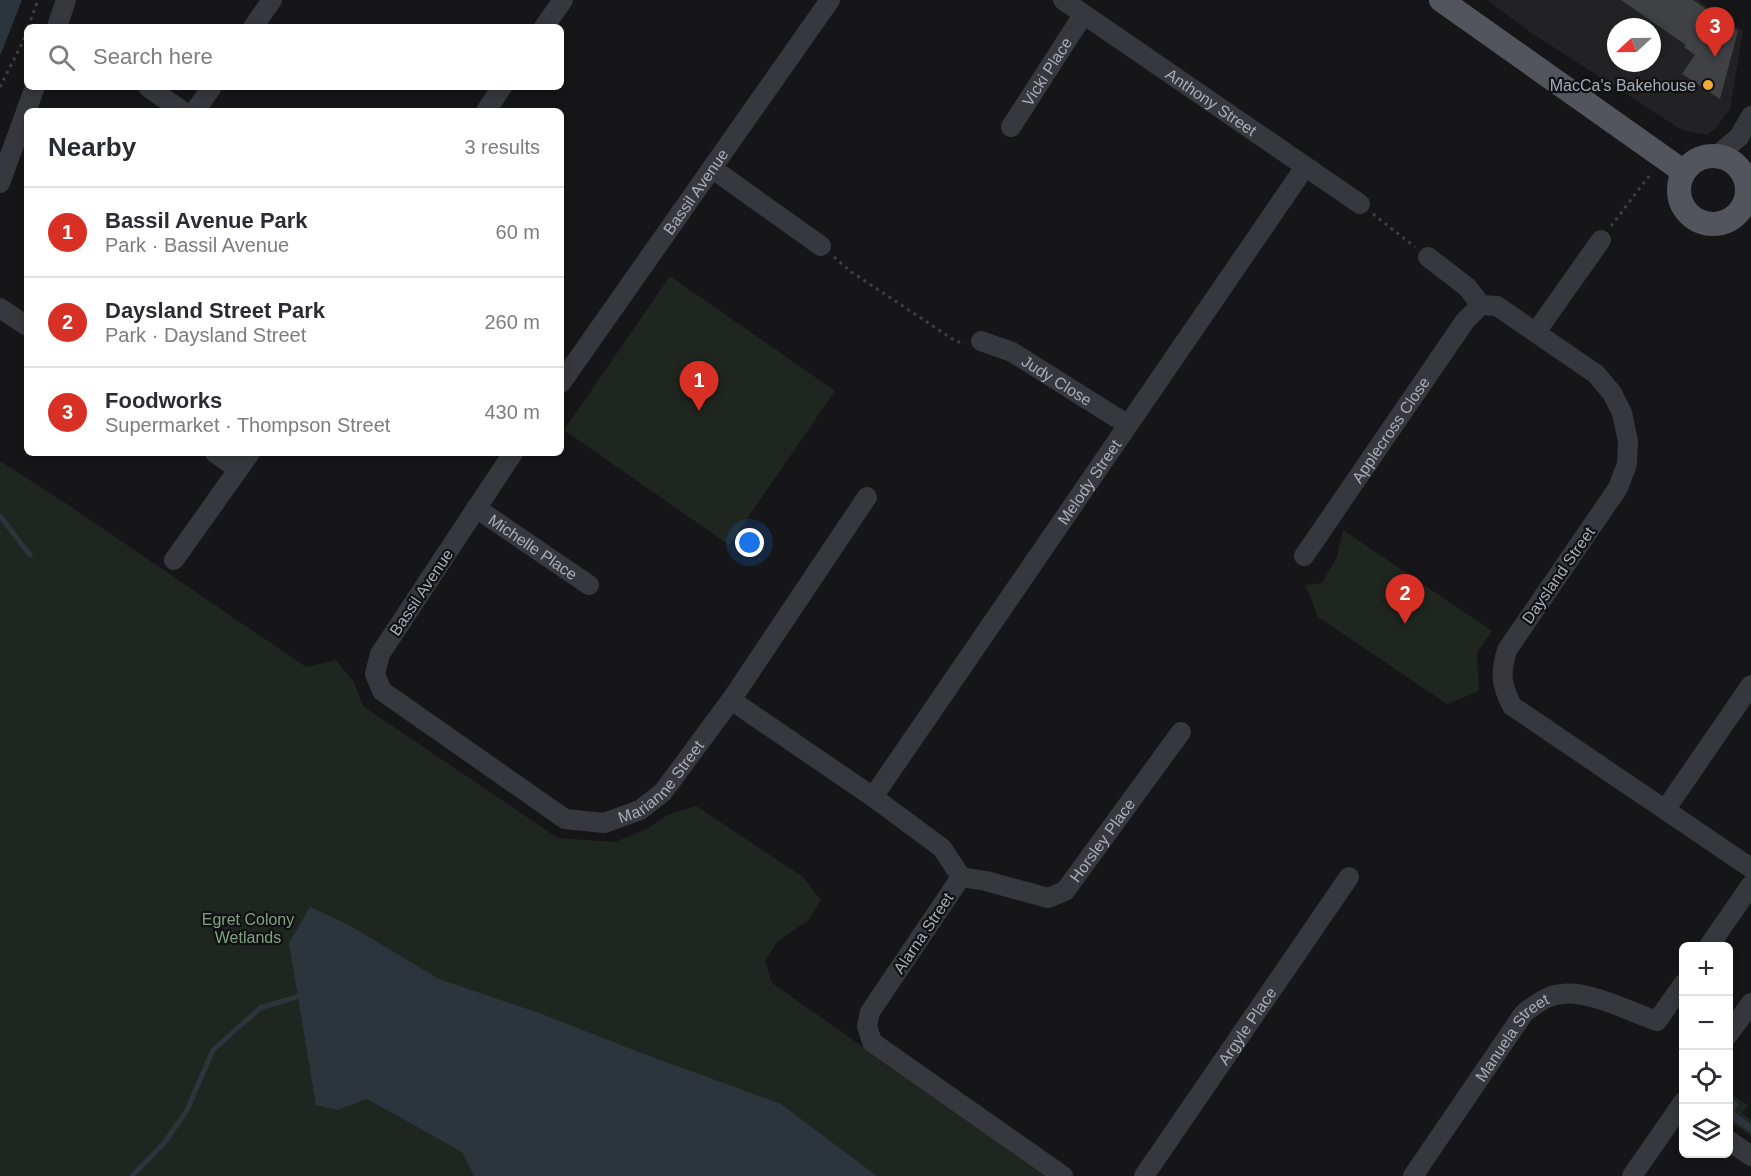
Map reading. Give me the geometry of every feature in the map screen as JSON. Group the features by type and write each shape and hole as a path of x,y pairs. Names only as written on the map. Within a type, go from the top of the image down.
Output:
{"main road":[{"path":"1442,0 1684,172"},
{"path":"1715,157 1721,157 1736,165 1747,176 1745,213 1723,223 1702,223 1693,219 1681,202 1679,192 1684,172 1696,160 1715,157"}],"street":[{"path":"60,24 66,0"},
{"path":"255,24 272,0"},
{"path":"546,24 563,0"},
{"name":"Bassil Avenue","path":"564,379 830,0"},
{"name":"Anthony Street","path":"1063,0 1360,204"},
{"name":"Vicki Place","path":"1011,127 1083,15"},
{"path":"27,108 34,90"},
{"path":"152,90 178,108"},
{"path":"197,108 210,90"},
{"path":"488,108 500,90"},
{"path":"1715,157 1739,137 1751,116"},
{"path":"0,183 24,117"},
{"name":"Melody Street","path":"873,797 1305,167"},
{"path":"712,169 821,246"},
{"path":"1536,333 1601,240"},
{"path":"1428,257 1467,287 1481,305"},
{"name":"Daysland Street","path":"1481,305 1497,306 1596,374 1612,393 1622,413 1628,441 1627,464 1618,488 1507,650 1502,666 1503,687 1512,706 1751,868"},
{"name":"Applecross Close","path":"1304,556 1466,321 1481,305"},
{"path":"0,308 24,324"},
{"name":"Judy Close","path":"981,341 1012,352 1128,425"},
{"path":"174,560 244,461 225,456"},
{"name":"Bassil Avenue","path":"375,674 380,654 511,456"},
{"name":"Marianne Street","path":"375,674 382,691 565,819 604,823 640,810 663,792 731,700 867,497"},
{"name":"Michelle Place","path":"476,508 589,585"},
{"path":"1665,810 1751,685"},
{"name":"Alarna Street","path":"731,700 873,797 942,848 961,877 870,1012 867,1026 872,1042 1063,1176"},
{"name":"Horsley Place","path":"961,877 986,881 1048,898 1065,891 1181,732"},
{"name":"Argyle Place","path":"1144,1176 1349,877"},
{"path":"1712,942 1751,885"},
{"name":"Manuela Street","path":"1413,1176 1524,1013 1539,1002 1559,994 1580,993 1657,1021 1679,989"},
{"path":"1733,1028 1751,1003"},
{"path":"1632,1176 1679,1110"},
{"path":"1733,1143 1751,1156"}],"path":[{"path":"29,24 38,0"},
{"path":"0,87 24,40"},
{"path":"1601,240 1652,172"},
{"path":"1360,204 1428,257"},
{"path":"821,246 850,271 957,342 981,341"}],"shaded area":[{"path":"0,0 22,0 0,56"},
{"path":"1487,0 1698,0 1743,31 1730,109 1716,128 1707,135 1682,130 1530,32"},
{"path":"310,907 347,924 439,979 542,1014 781,1104 877,1176 474,1176 462,1152 367,1099 337,1110 316,1105 289,943"},
{"path":"1733,1100 1739,1104 1734,1112 1751,1124 1751,1133 1733,1121"}],"green space":[{"path":"670,276 835,391 729,545 564,430"},
{"name":"Egret Colony Wetlands","path":"0,461 306,667 336,660 354,682 363,706 558,838 615,842 647,829 667,815 696,806 803,877 821,900 809,920 778,941 765,961 772,983 1047,1176 0,1176"},
{"path":"1343,530 1492,631 1477,653 1479,691 1447,704 1318,617 1306,585 1322,583 1337,557"},
{"path":"1733,1095 1748,1105 1742,1113 1751,1120 1751,1136 1733,1124"}],"building":[{"path":"1621,0 1693,0 1738,31 1720,99 1682,74 1695,55 1684,47 1686,45 1661,28 1661,18 1647,18"}],"waterway":[{"path":"0,516 30,555"},
{"path":"132,1176 165,1142 187,1110 213,1050 260,1008 303,995"}],"place":[{"name":"Foodworks","path":"1715,57"},
{"name":"MacCa's Bakehouse","path":"1708,85"},
{"name":"Bassil Avenue Park","path":"699,411"},
{"name":"Daysland Street Park","path":"1405,624"}]}
